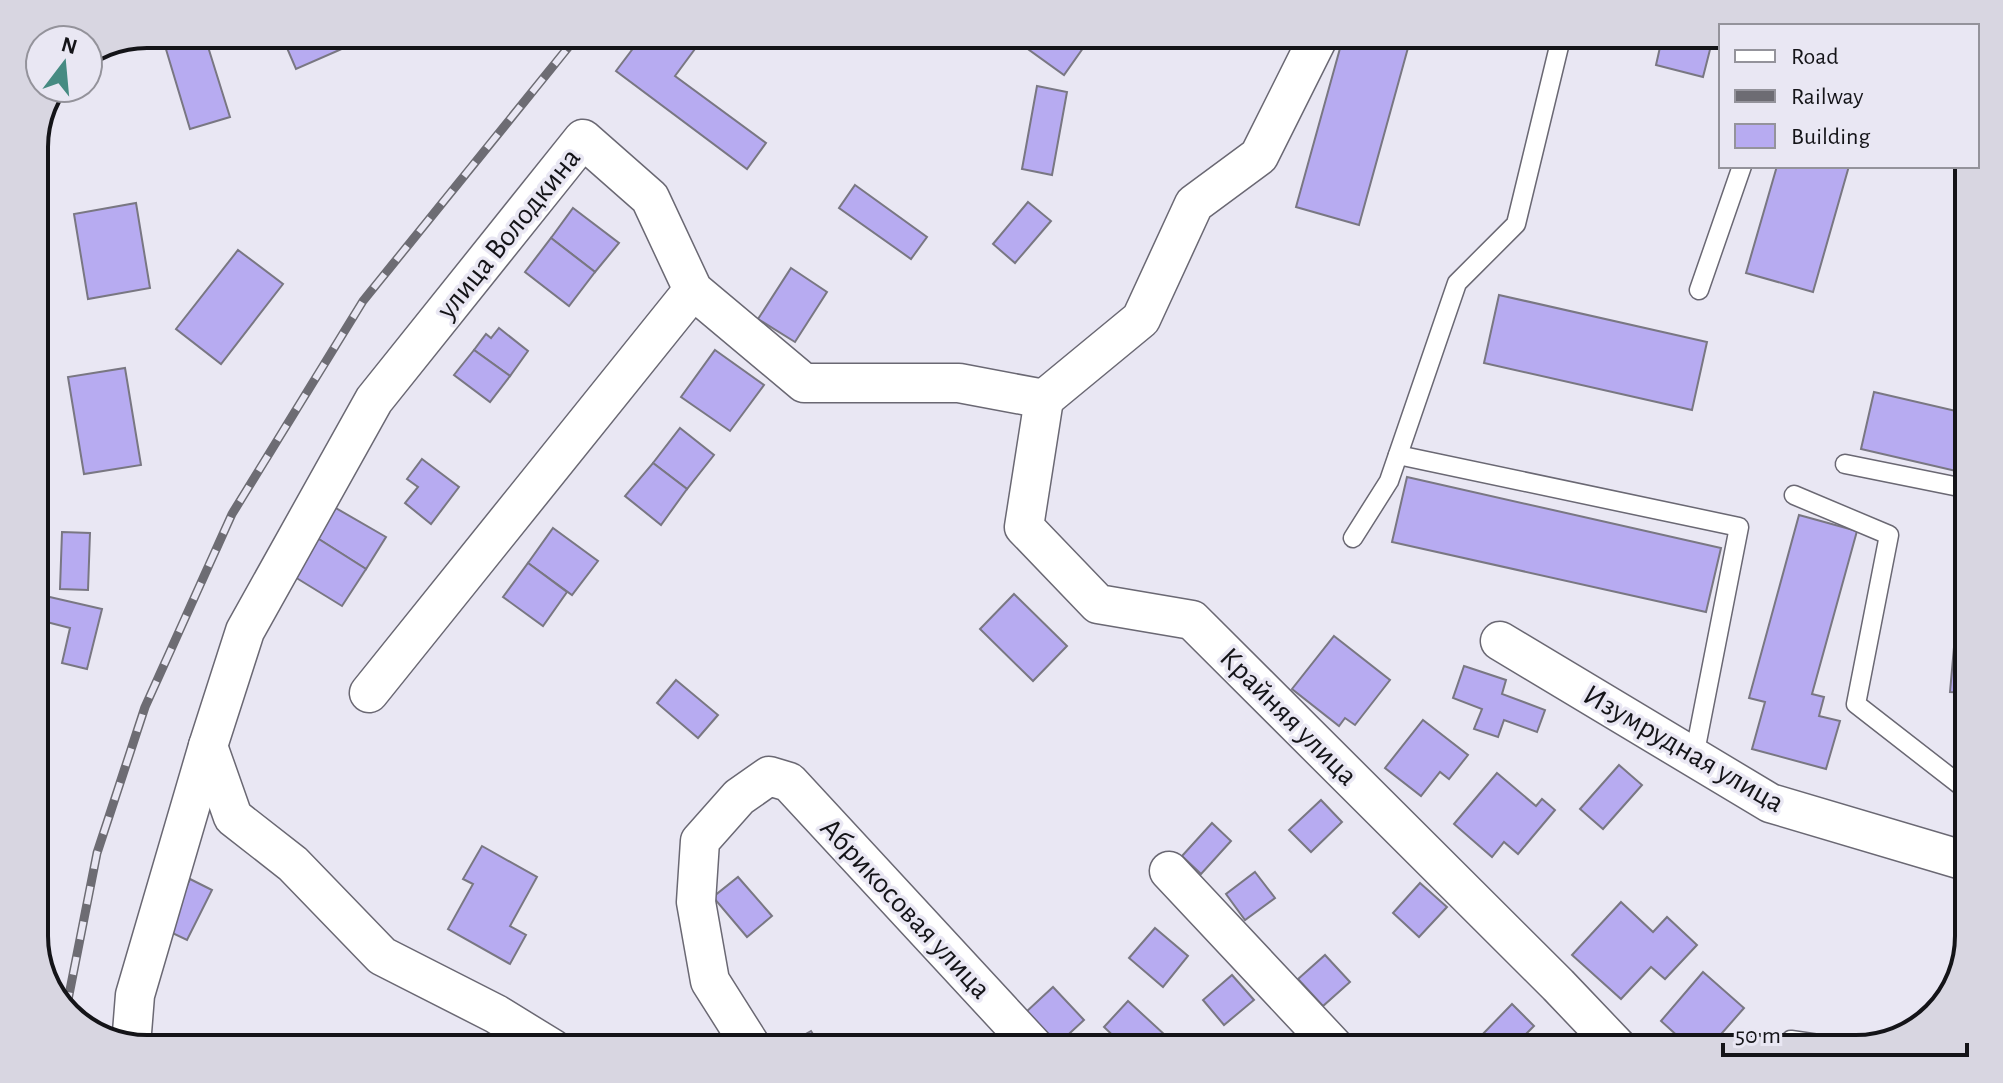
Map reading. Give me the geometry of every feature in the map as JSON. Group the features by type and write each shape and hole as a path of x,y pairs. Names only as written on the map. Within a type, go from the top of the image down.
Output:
{"street":[{"path":"1044,399 1141,319 1194,204 1259,156 1313,48"},
{"name":"улица Володкина","path":"208,746 245,631 374,400 583,139 650,198 693,290 804,383 959,383 1044,399"},
{"path":"369,693 693,290"},
{"name":"Крайняя улица","path":"1044,399 1024,527 1098,604 1192,620 1606,1035"},
{"name":"Изумрудная улица","path":"1500,641 1770,803 1955,858"},
{"path":"132,1034 135,995 208,746"},
{"path":"208,746 233,817 293,864 382,956 496,1014 530,1035"},
{"name":"Абрикосовая улица","path":"744,1035 710,981 696,902 700,841 739,797 769,776 789,782 1023,1035"},
{"path":"1169,871 1323,1035"}],"lane":[{"path":"1353,538 1389,481 1457,283 1516,224 1559,48"},
{"path":"1699,290 1741,168"},
{"path":"1398,455 1739,527 1694,757"},
{"path":"1845,464 1955,486"},
{"path":"1794,495 1889,535 1856,704 1955,781"}],"building":[{"path":"166,48 208,48 230,117 190,129"},
{"path":"287,48 344,48 296,69"},
{"path":"633,48 696,48 675,76 766,143 747,169 616,71"},
{"path":"1026,48 1083,48 1064,75"},
{"path":"1340,48 1408,48 1359,225 1296,207"},
{"path":"1660,48 1710,48 1703,77 1656,65"},
{"path":"1037,86 1067,92 1052,175 1022,169"},
{"path":"1776,168 1848,168 1813,292 1746,273"},
{"path":"855,185 927,237 911,259 839,208"},
{"path":"1028,202 1051,221 1015,263 993,244"},
{"path":"136,203 150,288 88,299 74,214"},
{"path":"573,208 619,243 595,272 551,238"},
{"path":"551,238 595,272 569,306 525,272"},
{"path":"238,250 283,284 221,364 176,329"},
{"path":"791,268 827,292 795,342 758,319"},
{"path":"1499,295 1707,342 1692,410 1484,363"},
{"path":"499,328 528,351 510,376 474,350 486,334 491,338"},
{"path":"474,350 510,376 490,402 454,375"},
{"path":"715,350 764,385 730,431 681,397"},
{"path":"125,368 141,465 84,474 68,377"},
{"path":"1874,392 1955,411 1955,471 1861,449"},
{"path":"680,428 714,455 687,489 653,463"},
{"path":"422,459 459,487 431,524 405,503 418,487 407,479"},
{"path":"653,463 687,489 661,525 625,496"},
{"path":"1407,477 1721,548 1706,612 1392,542"},
{"path":"334,507 386,537 366,569 314,536"},
{"path":"1799,515 1857,531 1812,694 1824,697 1819,716 1840,721 1826,769 1752,749 1765,702 1749,698"},
{"path":"553,528 598,561 572,595 528,563"},
{"path":"62,532 90,533 88,590 60,589"},
{"path":"314,536 366,569 342,606 290,574"},
{"path":"528,563 567,592 543,626 503,597"},
{"path":"1014,594 1067,646 1033,681 980,629"},
{"path":"48,597 102,609 87,669 62,663 70,628 48,622"},
{"path":"1334,636 1390,680 1355,725 1345,718 1339,726 1292,689"},
{"path":"1955,636 1955,692 1950,692"},
{"path":"1464,666 1506,680 1502,694 1545,710 1537,732 1504,720 1498,737 1474,729 1482,709 1453,698"},
{"path":"676,680 718,715 698,738 657,703"},
{"path":"1423,720 1468,755 1449,779 1440,772 1421,796 1385,768"},
{"path":"1619,765 1642,785 1603,829 1580,809"},
{"path":"1497,773 1536,806 1542,799 1555,810 1518,854 1504,842 1492,857 1454,824"},
{"path":"1321,800 1342,822 1311,852 1289,830"},
{"path":"1212,823 1231,841 1201,874 1182,856"},
{"path":"482,846 537,877 510,926 526,935 510,964 448,929 473,884 463,879"},
{"path":"1255,872 1275,898 1245,920 1226,894"},
{"path":"738,877 772,916 747,937 713,897"},
{"path":"190,879 212,890 187,940 166,930"},
{"path":"1420,883 1447,907 1419,937 1393,913"},
{"path":"1621,902 1653,932 1667,917 1697,945 1665,979 1651,967 1621,999 1572,955"},
{"path":"1155,928 1188,956 1163,987 1129,958"},
{"path":"1325,955 1350,982 1323,1006 1298,979"},
{"path":"1703,972 1744,1008 1720,1035 1676,1035 1661,1021"},
{"path":"1232,975 1254,1000 1224,1025 1203,1000"},
{"path":"1053,987 1084,1020 1068,1035 1048,1035 1026,1012"},
{"path":"1128,1001 1165,1035 1112,1035 1104,1027"},
{"path":"1512,1004 1534,1026 1525,1035 1482,1035"}],"railway":[{"path":"69,996 97,853 145,707 232,514 363,301 568,48"}]}
